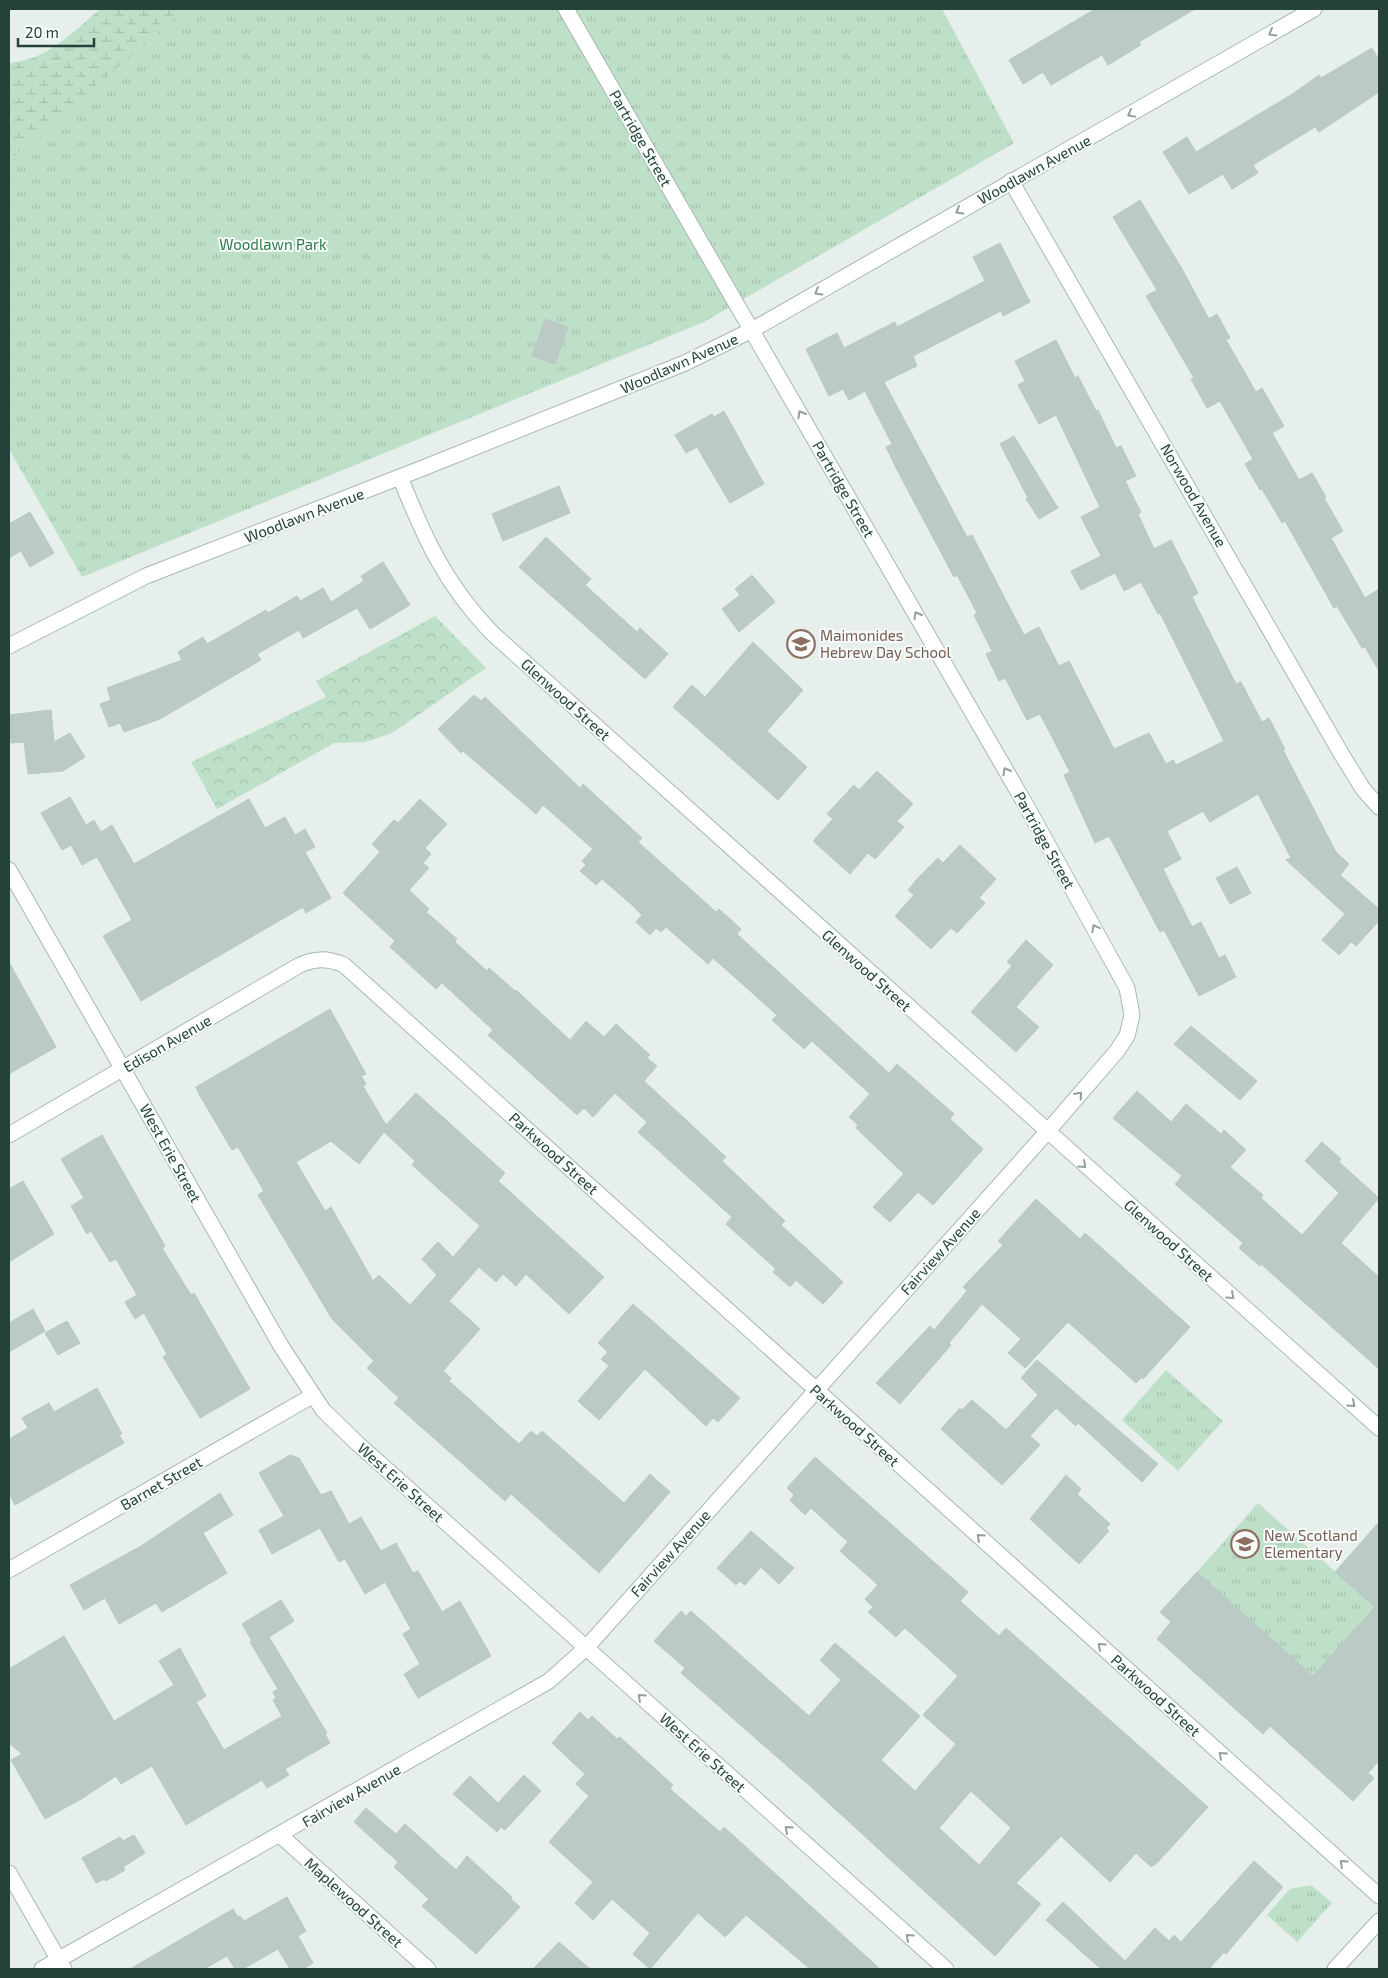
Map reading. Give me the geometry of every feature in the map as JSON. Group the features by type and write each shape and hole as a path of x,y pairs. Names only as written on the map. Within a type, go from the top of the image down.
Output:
{"street":[{"name":"Partridge Street","path":"566,9 1119,970"},
{"name":"Woodlawn Avenue","path":"9,646 146,576 400,478 685,363 752,330 1314,9"},
{"name":"Norwood Avenue","path":"1011,181 1342,755 1363,789 1379,807"},
{"name":"Glenwood Street","path":"400,478 422,532 441,569 472,612 492,633 1379,1428"},
{"name":"West Erie Street","path":"9,870 124,1068 280,1346 312,1396 334,1422 946,1969"},
{"name":"Edison Avenue","path":"9,1134 298,966 312,960 327,960"},
{"name":"Parkwood Street","path":"327,960 344,965 354,972 1379,1896"},
{"name":"Fairview Avenue","path":"42,1969 62,1964 280,1835 549,1681 586,1648 1118,1051 1131,1025 1132,1002 1119,970"},
{"name":"Barnet Street","path":"9,1570 312,1396"},
{"name":"Maplewood Street","path":"280,1835 428,1969"},
{"path":"9,1873 62,1964"},
{"path":"1335,1969 1379,1920"}],"green space":[{"path":"100,9 258,9 9,168 9,63 23,61 47,51 69,36"},
{"name":"Woodlawn Park","path":"185,9 942,9 1014,143 704,322 82,577 9,449 9,161"},
{"path":"435,616 486,668 392,733 365,742 334,743 217,809 191,762 326,697 316,681"},
{"path":"1166,1370 1223,1421 1178,1471 1122,1420"},
{"path":"1258,1503 1375,1607 1313,1676 1197,1572"},
{"path":"1311,1885 1332,1903 1297,1942 1267,1915 1290,1889"}],"building":[{"path":"1095,9 1195,9 1139,42 1141,45 1108,65 1102,55 1051,85 1043,72 1023,84 1009,60"},
{"path":"1372,48 1379,60 1379,92 1319,132 1315,127 1253,165 1258,173 1232,189 1223,174 1189,194 1163,152 1187,137 1196,152 1294,93 1319,75 1321,78"},
{"path":"1140,200 1181,267 1209,319 1217,314 1230,338 1226,340 1256,392 1262,388 1284,426 1272,433 1299,480 1312,473 1326,497 1324,498 1343,531 1331,538 1365,598 1379,589 1379,671 1365,647 1362,648 1337,606 1334,608 1285,521 1282,523 1262,489 1260,490 1245,464 1253,459 1220,401 1207,408 1191,379 1194,378 1146,296 1157,290 1113,217"},
{"path":"1000,243 1030,302 1003,316 1001,311 913,356 917,366 884,382 967,537 972,535 1024,635 1039,627 1059,666 1069,661 1114,749 1149,733 1166,764 1173,760 1176,765 1224,741 1160,613 1158,614 1141,582 1124,591 1115,573 1081,590 1071,571 1101,556 1081,517 1100,507 1056,415 1039,424 1018,385 1025,381 1015,361 1056,340 1075,378 1078,376 1096,411 1098,410 1116,448 1121,446 1136,476 1125,481 1141,512 1138,514 1154,549 1171,540 1198,593 1192,597 1236,684 1241,682 1262,722 1269,718 1285,749 1283,750 1336,852 1349,864 1340,875 1379,909 1379,921 1356,946 1351,942 1339,955 1322,940 1345,914 1286,860 1291,858 1258,794 1210,822 1203,811 1167,831 1181,859 1163,869 1192,927 1201,922 1219,958 1225,955 1236,977 1199,996 1164,930 1160,932 1109,836 1095,843 1064,775 1070,772 1040,714 1027,720 1005,678 999,681 986,654 992,651 974,615 977,613 957,575 954,577 896,468 886,447 892,444 865,391 849,400 843,389 829,396 806,349 837,333 844,348 895,322 897,327 985,281 973,257"},
{"path":"545,319 568,327 555,364 532,356"},
{"path":"724,411 764,484 730,503 697,447 686,453 675,435 712,414 714,417"},
{"path":"1014,436 1058,508 1039,519 1026,499 1028,498 1000,444"},
{"path":"559,486 570,513 503,541 492,514"},
{"path":"30,512 54,553 30,567 21,551 9,558 9,524"},
{"path":"546,537 591,579 585,585 637,632 640,628 668,654 645,679 519,567"},
{"path":"383,562 410,605 370,629 357,608 303,638 299,630 257,654 261,660 160,719 124,732 120,723 109,727 100,704 111,700 107,688 182,660 178,652 203,637 207,644 266,610 268,613 297,596 300,601 323,588 331,602 364,581 361,576"},
{"path":"752,575 775,602 739,632 722,609 740,595 735,589"},
{"path":"753,642 803,690 767,731 807,767 778,800 673,707 692,685 705,697"},
{"path":"474,695 481,701 485,697 580,788 583,784 642,838 638,842 716,912 719,909 741,929 737,934 889,1073 897,1064 954,1114 950,1119 983,1149 933,1205 918,1192 890,1222 873,1207 904,1174 856,1128 858,1125 849,1117 870,1094 812,1041 804,1049 772,1020 777,1015 713,958 708,964 666,927 661,932 656,928 650,935 636,922 642,915 632,905 602,879 596,885 580,871 586,865 582,861 593,849 543,805 536,814 463,751 461,753 438,729"},
{"path":"51,710 54,742 70,733 85,757 63,771 28,774 24,742 11,743 9,715"},
{"path":"877,771 913,804 897,821 904,827 875,859 868,853 850,874 813,841 833,819 827,814 854,785 859,790"},
{"path":"70,797 86,825 94,820 101,832 112,825 134,864 249,799 265,828 285,817 295,835 305,829 315,847 305,852 331,898 306,913 303,907 141,1001 103,936 132,920 97,857 82,865 71,845 62,850 41,813"},
{"path":"420,799 447,824 425,848 431,854 423,863 429,868 409,890 429,909 426,912 457,939 455,942 487,971 489,968 516,990 570,1040 586,1021 604,1037 616,1024 650,1055 647,1058 657,1066 644,1081 726,1157 722,1161 785,1221 781,1225 843,1282 823,1304 796,1280 790,1287 773,1272 776,1269 726,1224 732,1217 638,1132 647,1122 615,1093 593,1117 584,1108 577,1115 488,1035 493,1030 482,1020 485,1017 481,1019 442,983 436,989 390,947 395,941 343,893 380,852 372,844 394,820 398,823"},
{"path":"960,845 996,879 979,898 985,903 957,933 951,928 931,949 895,916 914,895 908,890 917,879 938,858 943,863"},
{"path":"1237,867 1251,893 1230,904 1216,878"},
{"path":"1026,940 1053,965 1016,1007 1039,1027 1016,1052 971,1012 1012,966 1007,962"},
{"path":"9,962 56,1047 9,1074"},
{"path":"330,1009 366,1074 361,1076 366,1084 363,1086 386,1125 416,1093 505,1173 498,1181 604,1277 569,1314 526,1274 516,1286 503,1274 496,1282 479,1267 449,1301 480,1329 443,1371 451,1378 449,1381 519,1444 531,1431 537,1436 542,1431 624,1503 650,1474 670,1492 599,1573 511,1494 505,1501 394,1403 399,1398 367,1368 374,1361 332,1319 258,1195 264,1191 238,1147 232,1150 196,1087","holes":["384,1132 415,1161 412,1165 480,1226 453,1257 438,1242 422,1259 437,1275 410,1305 379,1275 373,1281 331,1207 325,1211 296,1162 331,1141 359,1164"]},
{"path":"1191,1026 1257,1081 1240,1100 1174,1044"},
{"path":"1137,1091 1171,1122 1186,1104 1221,1134 1224,1130 1246,1150 1230,1167 1263,1195 1261,1198 1302,1235 1339,1193 1305,1161 1322,1142 1341,1159 1339,1162 1379,1198 1341,1243 1379,1277 1379,1369 1261,1264 1260,1266 1239,1248 1243,1243 1175,1184 1182,1176 1113,1118"},
{"path":"102,1135 165,1246 162,1248 191,1295 194,1293 250,1389 200,1418 163,1357 167,1354 144,1313 135,1319 125,1302 137,1295 116,1259 110,1262 91,1231 87,1234 71,1206 84,1198 61,1159"},
{"path":"23,1181 54,1234 9,1262 9,1189"},
{"path":"1036,1199 1080,1239 1085,1233 1190,1327 1143,1379 1142,1377 1136,1383 1068,1322 1025,1368 1008,1353 1021,1339 982,1304 949,1343 951,1345 900,1404 876,1383 930,1326 934,1330 967,1291 963,1287 1003,1245 998,1241"},
{"path":"633,1304 740,1398 718,1422 713,1418 706,1426 645,1369 599,1420 578,1401 609,1366 601,1359 608,1352 598,1343"},
{"path":"33,1309 45,1331 9,1352 9,1323"},
{"path":"67,1321 80,1343 58,1355 45,1333"},
{"path":"1037,1360 1158,1464 1142,1482 1078,1423 1076,1426 1056,1408 1030,1436 1040,1445 1002,1485 941,1429 960,1408 962,1410 972,1400 1006,1430 1038,1395 1021,1378"},
{"path":"97,1388 122,1434 119,1435 124,1443 15,1505 9,1493 9,1439 28,1428 22,1418 49,1403 54,1412"},
{"path":"290,1455 299,1458 321,1495 331,1491 349,1524 361,1517 381,1551 396,1543 413,1573 418,1571 442,1612 460,1601 491,1656 418,1698 404,1674 420,1664 403,1634 411,1629 385,1582 365,1594 345,1559 339,1562 320,1528 272,1554 259,1530 284,1516 259,1473"},
{"path":"815,1457 968,1592 960,1601 999,1636 1006,1628 1208,1807 1157,1863 1151,1867 1136,1853 1110,1882 1061,1836 1016,1883 1041,1904 995,1956 810,1786 681,1673 685,1668 654,1641 681,1611 686,1616 691,1611 809,1716 841,1680 820,1660 835,1643 920,1716 881,1760 915,1791 956,1744 923,1715 958,1676 905,1628 896,1637 868,1612 873,1607 865,1599 878,1585 840,1551 848,1542 811,1508 805,1515 790,1500 794,1495 787,1488","holes":["971,1791 1011,1828 979,1865 939,1828"]},
{"path":"1066,1475 1081,1489 1077,1494 1110,1524 1106,1528 1109,1531 1079,1564 1030,1519"},
{"path":"220,1493 233,1515 203,1533 227,1573 162,1612 156,1603 119,1624 105,1598 84,1610 70,1585 141,1546"},
{"name":"New Scotland Elementary","path":"1379,1522 1379,1761 1368,1773 1374,1778 1353,1801 1270,1726 1263,1734 1157,1639 1171,1622 1160,1612 1197,1572 1313,1676 1375,1607 1335,1572"},
{"path":"751,1531 794,1568 779,1584 761,1567 745,1585 740,1581 736,1585 717,1568"},
{"path":"281,1600 294,1621 269,1637 327,1733 325,1734 330,1743 285,1769 289,1775 267,1788 262,1780 186,1825 152,1766 121,1784 116,1776 83,1798 45,1819 11,1760 22,1754 9,1743 9,1669 64,1636 114,1721 174,1685 159,1661 180,1648 206,1696 196,1702 224,1750 282,1716 273,1700 276,1698 273,1692 278,1689 250,1642 252,1641 242,1624"},
{"path":"580,1712 588,1720 592,1716 617,1739 620,1737 673,1785 670,1789 720,1832 724,1827 880,1969 810,1969 746,1915 725,1937 698,1913 650,1969 633,1954 650,1933 612,1899 593,1920 575,1903 593,1882 549,1842 589,1796 576,1784 585,1774 552,1743"},
{"path":"524,1775 541,1791 505,1830 501,1827 497,1832 453,1794 470,1776 498,1803"},
{"path":"366,1808 396,1834 405,1824 456,1870 467,1856 512,1897 511,1899 520,1907 476,1954 422,1906 429,1899 394,1867 398,1862 354,1822"},
{"path":"134,1835 145,1853 123,1867 125,1870 106,1881 104,1879 96,1883 82,1858 120,1837 123,1841"},
{"path":"1254,1861 1283,1887 1226,1954 1224,1952 1209,1969 1101,1969 1046,1920 1063,1902 1125,1961 1155,1928 1169,1941 1174,1935 1181,1942"},
{"path":"287,1897 306,1931 298,1936 313,1963 303,1969 290,1969 278,1949 243,1969 235,1969 227,1956 204,1969 130,1969 233,1909 238,1917 240,1916 244,1921"},
{"path":"559,1942 590,1969 533,1969"}],"place":[{"name":"Maimonides Hebrew Day School","path":"801,644"},
{"name":"New Scotland Elementary","path":"1245,1544"}]}
